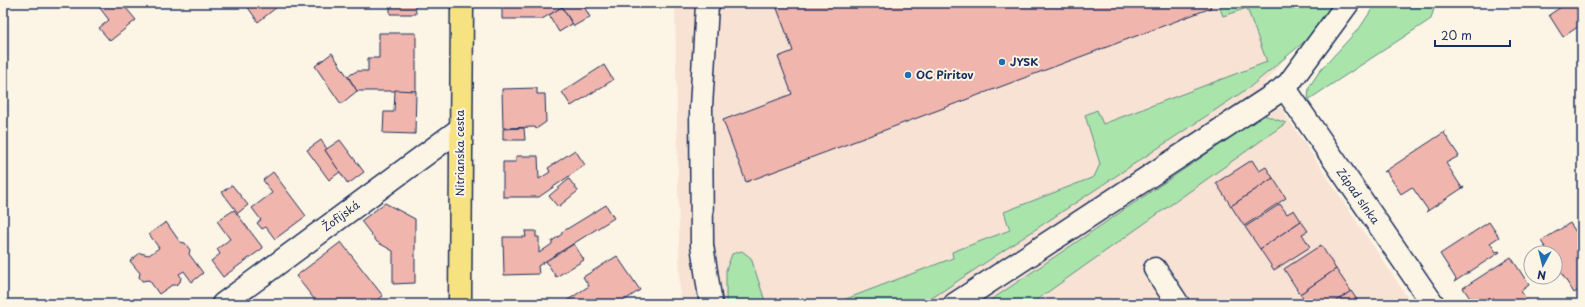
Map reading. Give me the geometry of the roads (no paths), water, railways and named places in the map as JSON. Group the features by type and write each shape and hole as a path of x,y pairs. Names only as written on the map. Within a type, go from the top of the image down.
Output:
{"main road":[{"name":"Nitrianska cesta","path":"460,304 462,3"}],"street":[{"path":"709,3 707,5 701,115 702,245 711,304"},
{"path":"955,304 1284,87 1348,3"},
{"name":"Západ slnka","path":"1284,87 1433,304"},
{"name":"Žofijská","path":"223,304 460,129"},
{"path":"1155,269 1178,304"}],"place":[{"name":"JYSK","path":"1002,62"},
{"name":"OC Piritov","path":"908,75"}]}
